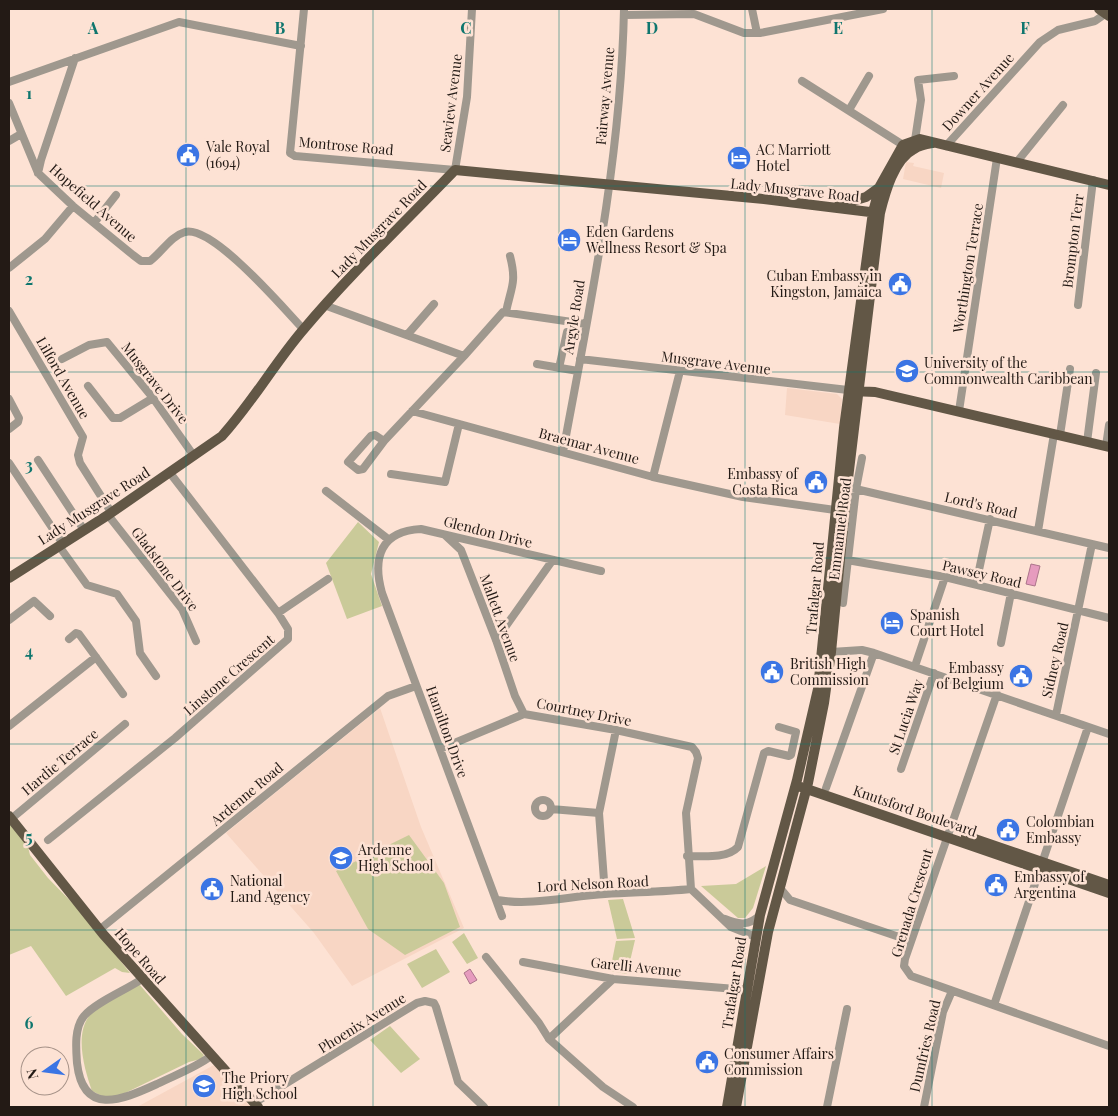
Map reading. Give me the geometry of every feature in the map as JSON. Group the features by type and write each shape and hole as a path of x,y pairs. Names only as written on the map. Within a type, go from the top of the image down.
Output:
{"main road":[{"path":"903,145 924,139 933,143 1109,185"},
{"path":"877,213 891,181 906,155 914,149 933,143"},
{"name":"Lady Musgrave Road","path":"9,578 170,473 222,436 236,421 281,356 324,305 455,170 877,213 880,186 903,145"},
{"path":"831,207 866,197 880,186"},
{"path":"853,210 863,215 867,221 869,244"},
{"name":"Trafalgar Road","path":"736,1107 768,932 811,770 831,652 851,488 853,391 869,244 877,213"},
{"name":"Trafalgar Road","path":"727,1107 731,1060 748,990 760,915 796,782 818,689 835,510 877,213"},
{"path":"853,391 875,392 1108,446"},
{"path":"801,809 808,796 822,789 812,779 811,770"},
{"name":"Knutsford Boulevard","path":"796,782 822,789 947,834 1041,865 1109,885"},
{"name":"Hope Road","path":"10,818 100,930 256,1105"},
{"name":"Knutsford Boulevard","path":"1041,865 1109,893"},
{"path":"756,937 768,932"}],"street":[{"name":"Montrose Road","path":"304,9 290,153 295,156 455,170"},
{"name":"Seaview Avenue","path":"455,170 466,97 472,9"},
{"path":"752,9 757,33"},
{"path":"624,12 694,14 744,32 757,33 883,9"},
{"name":"Fairway Avenue","path":"609,186 617,127 624,12"},
{"name":"Downer Avenue","path":"946,146 1040,42 1058,30 1095,21 1105,13"},
{"path":"9,82 179,22 301,46"},
{"path":"38,172 40,160 75,58"},
{"path":"848,110 869,76"},
{"path":"916,140 921,100 918,80 954,76"},
{"path":"802,81 903,145"},
{"name":"Hopefield Avenue","path":"9,104 38,172 73,206 141,261 150,261 177,235 195,232 205,235 228,252 304,330"},
{"path":"1016,163 1063,104"},
{"path":"9,141 21,134"},
{"name":"Worthington Terrace","path":"959,411 997,158"},
{"name":"Brompton Terr","path":"1078,305 1094,180"},
{"name":"Argyle Road","path":"563,452 609,186"},
{"path":"94,223 116,195"},
{"path":"9,268 45,239 73,206"},
{"path":"506,312 514,285 514,272 510,256"},
{"path":"407,335 434,304"},
{"path":"324,305 464,356"},
{"name":"Lilford Avenue","path":"9,311 83,437 78,455 80,463 109,513"},
{"path":"384,441 375,435 370,436 349,459 350,464 360,470 384,441 499,316 506,312 586,324"},
{"path":"559,368 567,332"},
{"name":"Musgrave Drive","path":"62,359 97,342 107,342 153,398 194,456"},
{"name":"Musgrave Avenue","path":"580,359 853,391"},
{"path":"537,364 578,371"},
{"path":"1038,531 1070,369"},
{"path":"653,477 680,371"},
{"path":"1087,442 1096,374"},
{"path":"88,386 113,418 120,418 153,398"},
{"path":"9,399 19,418 18,422 9,429"},
{"name":"Braemar Avenue","path":"412,412 653,477 743,497 835,510"},
{"path":"391,474 445,482 459,424"},
{"path":"1108,446 1109,425"},
{"name":"Emmanuel Road","path":"843,603 848,560 851,488 862,458"},
{"path":"38,460 84,530"},
{"path":"9,463 87,585 117,594 136,621 140,653 156,676"},
{"name":"Linstone Crescent","path":"48,840 176,738 285,643 289,634 278,613 170,473"},
{"name":"Lord's Road","path":"851,488 1109,548"},
{"path":"326,491 388,540"},
{"name":"Gladstone Drive","path":"109,513 182,609 196,640"},
{"path":"976,584 990,519"},
{"name":"Glendon Drive","path":"388,540 408,530 421,529 445,536 467,538 552,561 601,571"},
{"name":"Mallett Avenue","path":"445,536 461,550 496,640 515,696 524,714"},
{"name":"Hamilton Drive","path":"388,540 379,555 377,577 502,916"},
{"name":"Sidney Road","path":"1056,715 1092,544"},
{"name":"Pawsey Road","path":"848,560 945,577 1109,618"},
{"path":"496,640 552,561"},
{"path":"915,666 945,577"},
{"path":"278,613 328,579"},
{"path":"1001,643 1011,593"},
{"path":"9,620 34,601 50,616"},
{"path":"69,639 77,633 123,694"},
{"path":"831,652 862,650 874,653 1109,734"},
{"path":"822,789 874,653"},
{"path":"9,726 96,657"},
{"name":"St Lucia Way","path":"901,769 934,673"},
{"name":"Ardenne Road","path":"100,930 388,696 416,686"},
{"name":"Grenada Crescent","path":"997,694 905,959 907,972 911,976 1109,1046"},
{"name":"Courtney Drive","path":"440,749 524,714 616,730 692,747 696,752 697,764 686,813 688,856"},
{"name":"Hardie Terrace","path":"10,818 125,724"},
{"path":"756,937 731,927 698,893 691,889 688,856 725,854 733,852 738,847 764,753 768,751 791,755 796,732 779,727"},
{"path":"994,1005 1088,728"},
{"path":"605,894 599,813 616,730"},
{"path":"551,809 599,813"},
{"path":"780,888 790,900 911,941"},
{"name":"Lord Nelson Road","path":"497,900 575,898 605,894 650,893 691,889"},
{"path":"719,916 738,924 754,921 760,915"},
{"path":"486,957 539,1023 548,1039 603,1087 633,1107"},
{"name":"Garelli Avenue","path":"523,962 634,985 748,990"},
{"path":"142,979 87,1013 80,1022 76,1050 78,1068 82,1087 92,1100 104,1104 121,1101 211,1056"},
{"path":"548,1039 612,980"},
{"name":"Dumfries Road","path":"924,1107 943,1012 952,991"},
{"name":"Phoenix Avenue","path":"256,1105 417,1003 425,1001 434,1003 436,1007 458,1082 484,1107"},
{"path":"827,1107 846,1010"}],"shaded area":[{"path":"906,162 914,163 913,166 944,173 941,188 903,179"},
{"path":"787,388 837,394 842,399 840,424 785,415"},
{"path":"1031,564 1040,566 1035,586 1026,584"},
{"name":"Ardenne High School","path":"380,708 421,827 464,928 352,986 314,933 226,833"},
{"path":"470,969 477,980 470,984 464,973"},
{"name":"The Priory High School","path":"214,1065 251,1107 137,1107"}],"green space":[{"path":"358,522 379,542 371,574 382,606 347,619 326,563"},
{"path":"9,821 27,843 30,855 48,878 85,916 130,973 122,972 115,968 66,996 31,946 9,955"},
{"path":"409,835 444,883 460,927 405,955 368,929 336,871"},
{"path":"766,866 753,908 745,918 738,918 701,886 736,884"},
{"path":"623,899 635,938 617,939 608,900"},
{"path":"464,933 478,958 467,964 452,942"},
{"path":"635,940 627,974 610,971 616,941"},
{"path":"436,949 450,972 422,988 407,964"},
{"path":"139,984 182,1034 204,1055 201,1059 189,1062 121,1095 106,1098 92,1091 89,1082 82,1049 84,1027 88,1018 95,1010"},
{"path":"390,1026 420,1059 401,1073 370,1040"}],"place":[{"name":"Vale Royal (1694)","path":"188,155"},
{"name":"AC Marriott Hotel","path":"739,158"},
{"name":"Eden Gardens Wellness Resort & Spa","path":"569,240"},
{"name":"Cuban Embassy in Kingston, Jamaica","path":"900,284"},
{"name":"University of the Commonwealth Caribbean","path":"907,371"},
{"name":"Embassy of Costa Rica","path":"816,482"},
{"name":"Spanish Court Hotel","path":"892,623"},
{"name":"British High Commission","path":"772,672"},
{"name":"Embassy of Belgium","path":"1021,676"},
{"name":"Colombian Embassy","path":"1008,830"},
{"name":"Ardenne High School","path":"341,858"},
{"name":"Embassy of Argentina","path":"996,885"},
{"name":"National Land Agency","path":"212,889"},
{"name":"Consumer Affairs Commission","path":"707,1062"},
{"name":"The Priory High School","path":"204,1086"}]}
